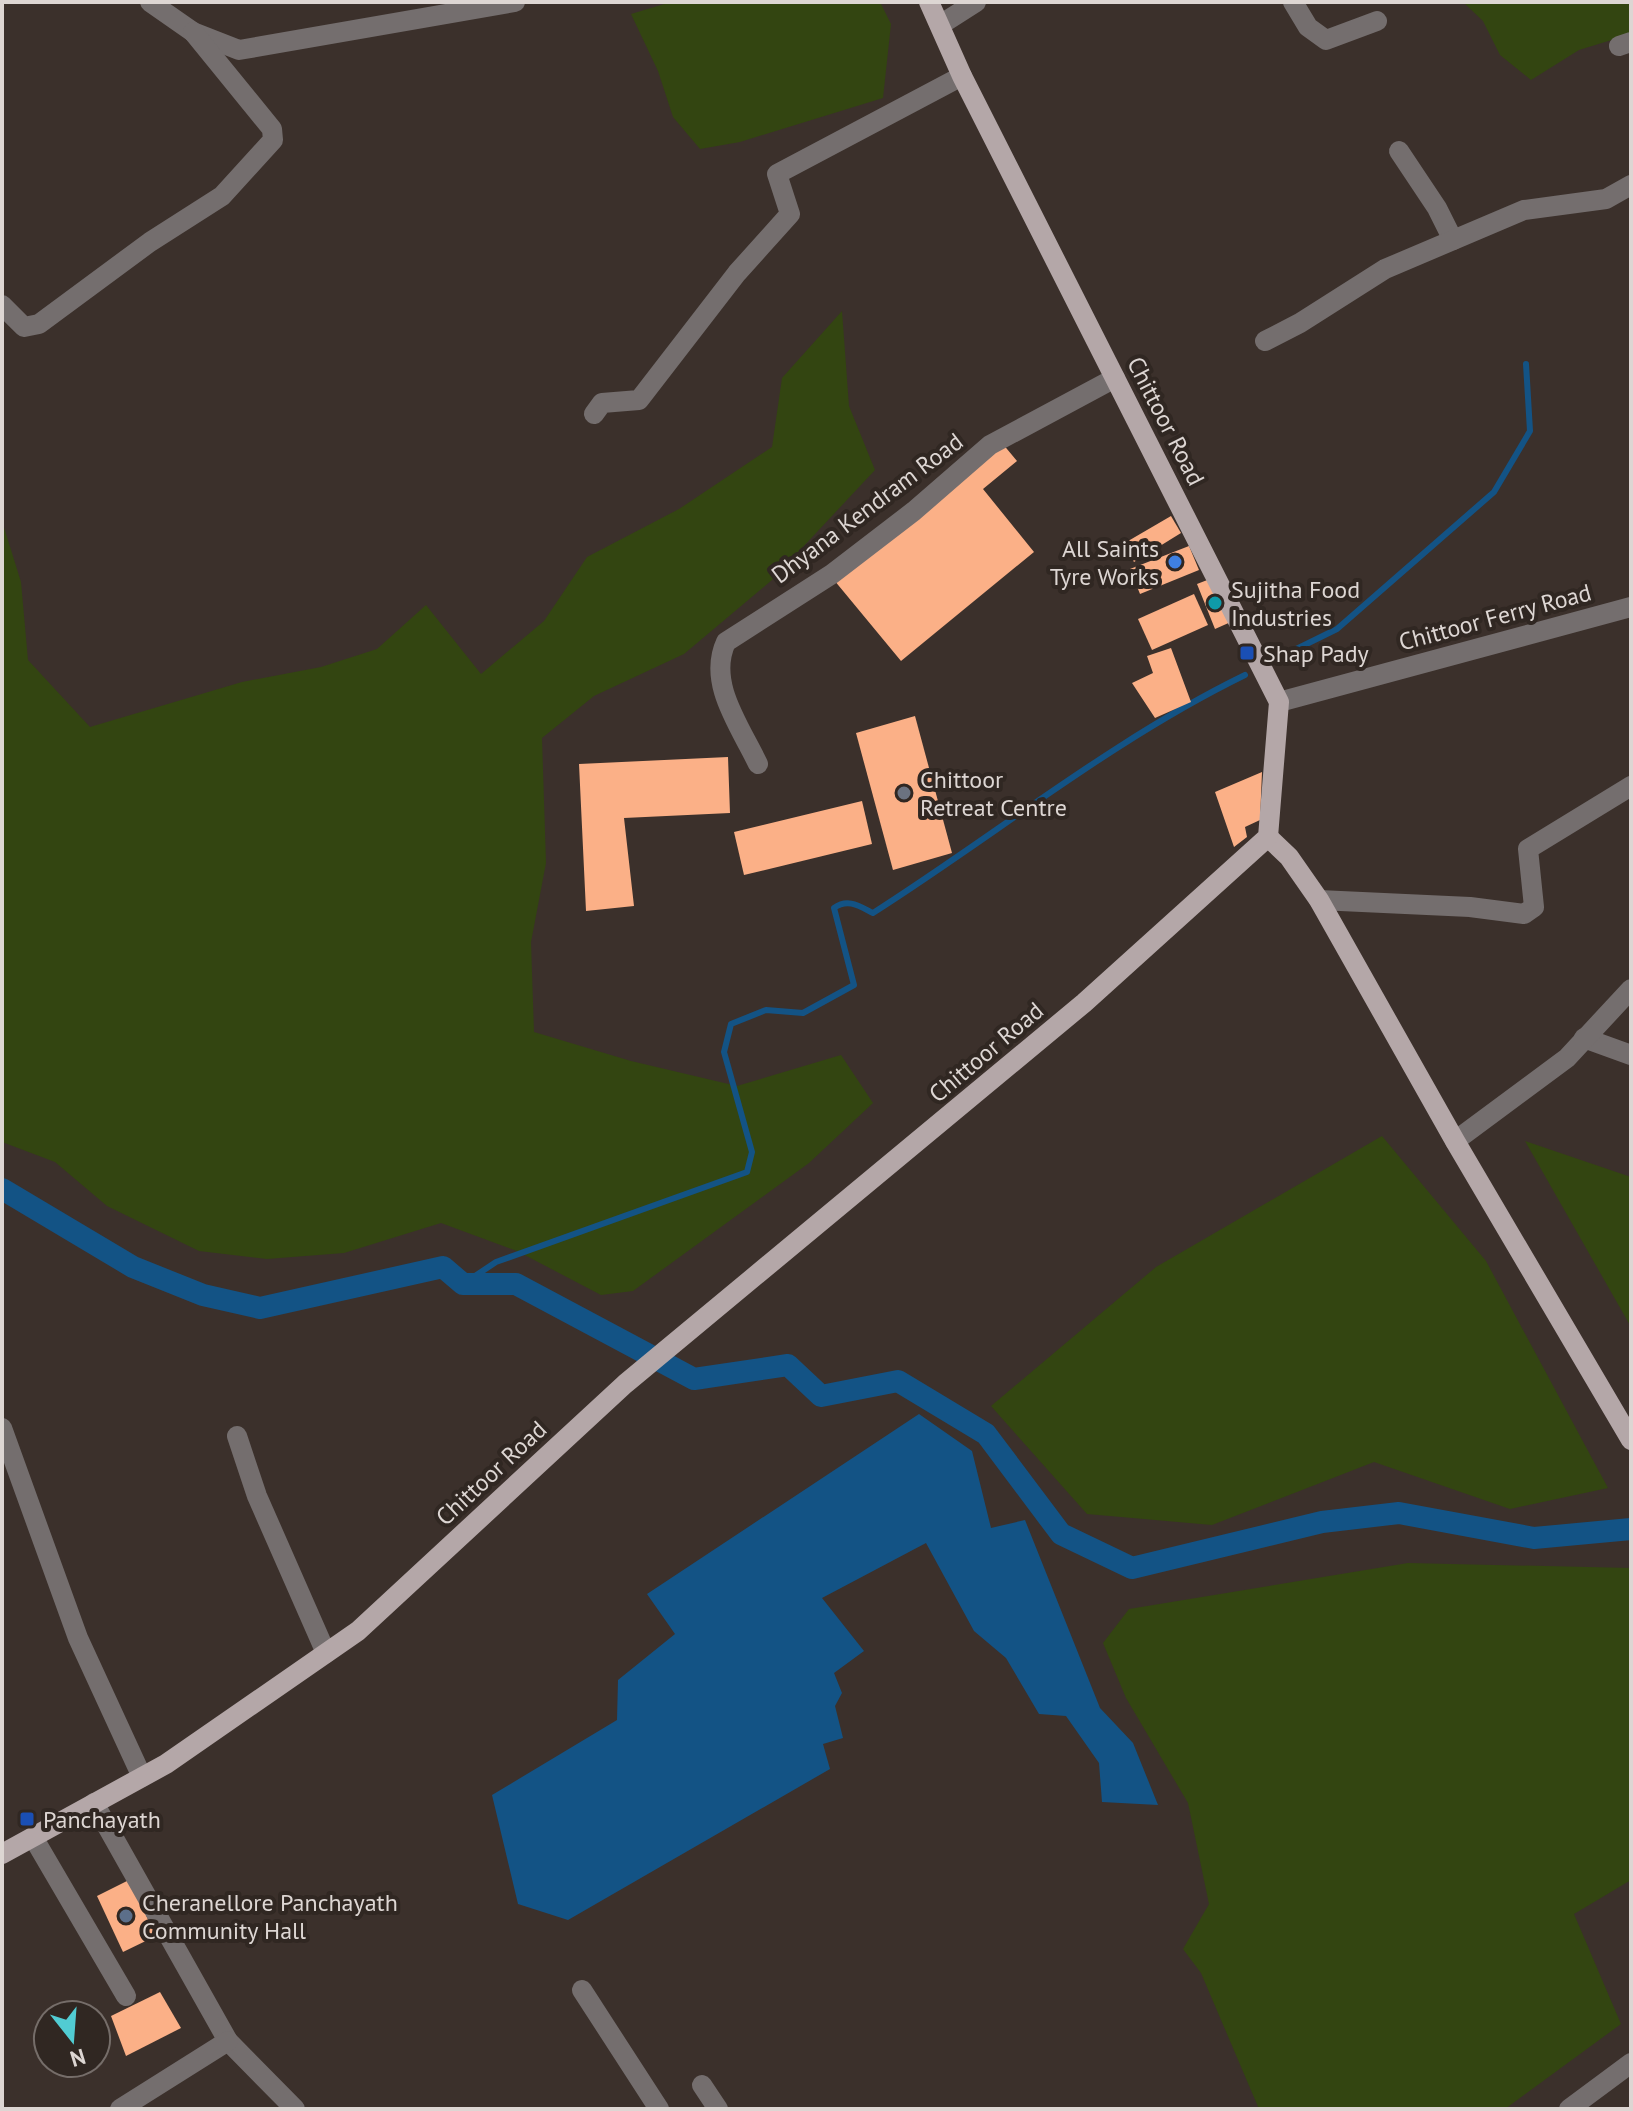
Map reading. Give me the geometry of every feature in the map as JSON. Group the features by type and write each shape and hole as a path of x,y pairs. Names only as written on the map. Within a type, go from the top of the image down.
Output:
{"main road":[{"name":"Chittoor Road","path":"929,2 962,76 1279,702"},
{"path":"1279,702 1268,837 1289,857 1319,900 1455,1141 1631,1440"},
{"name":"Chittoor Road","path":"2,1854 142,1777 358,1631 625,1384 1084,1003 1268,837"}],"street":[{"path":"150,2 193,32 239,50 489,4 515,2"},
{"path":"940,25 976,2"},
{"path":"1293,2 1308,27 1326,40 1377,21"},
{"path":"2,305 24,327 39,324 150,242 222,196 273,140 272,129 193,32"},
{"path":"594,414 602,403 639,400 737,273 790,214 777,174 962,76"},
{"path":"1399,151 1437,208 1453,240"},
{"path":"1265,341 1300,323 1385,269 1453,240 1524,210 1606,199 1631,185"},
{"name":"Dhyana Kendram Road","path":"758,764 719,680 718,658 726,642 832,574 914,511 990,445 1115,378"},
{"name":"Chittoor Ferry Road","path":"1279,702 1631,607"},
{"path":"1319,900 1482,907 1524,914 1534,907 1528,849 1631,786"},
{"path":"1455,1141 1528,1090 1567,1058 1631,989"},
{"path":"1584,1038 1631,1055"},
{"path":"2,1428 78,1638 142,1777"},
{"path":"237,1436 257,1496 326,1653"},
{"path":"94,1803 228,2041 295,2109"},
{"path":"33,1837 126,1996"},
{"path":"582,1990 659,2109"},
{"path":"120,2109 228,2041"},
{"path":"1569,2109 1631,2063"},
{"path":"702,2085 718,2109"}],"green space":[{"path":"671,2 880,2 891,24 883,98 740,142 700,149 673,117 658,71 631,14"},
{"path":"1463,2 1631,2 1631,34 1579,50 1531,80 1500,55 1483,21"},
{"path":"842,311 849,406 875,470 772,580 684,654 594,696 542,738 546,863 531,942 534,1032 631,1061 737,1086 841,1055 873,1103 809,1163 633,1291 601,1295 517,1251 441,1223 344,1253 267,1259 199,1251 107,1206 55,1162 2,1142 2,521 21,582 28,660 90,727 242,682 321,667 377,649 426,605 481,674 544,621 587,557 679,509 772,447 782,378"},
{"path":"1382,1136 1486,1261 1608,1488 1510,1509 1374,1462 1212,1525 1087,1514 991,1406 1156,1267"},
{"path":"1525,1141 1631,1177 1631,1327"},
{"path":"1408,1563 1631,1568 1631,1880 1574,1914 1621,2024 1505,2109 1259,2109 1201,1973 1183,1949 1209,1904 1188,1803 1126,1698 1103,1643 1129,1609"}],"water":[{"path":"919,1414 972,1451 991,1528 1025,1520 1100,1708 1133,1743 1158,1805 1102,1802 1099,1763 1066,1716 1039,1714 1006,1658 974,1631 926,1543 822,1598 864,1651 834,1673 842,1693 835,1706 843,1738 823,1744 830,1769 568,1920 518,1904 492,1795 617,1720 618,1680 675,1634 647,1594"}],"building":[{"path":"1002,443 1017,461 983,489 1034,552 901,661 834,580"},
{"path":"1171,516 1181,533 1134,562 1123,544"},
{"path":"1189,546 1199,570 1140,594 1130,569"},
{"name":"Sujitha Food Industries","path":"1215,577 1233,621 1215,629 1197,584"},
{"path":"1194,594 1208,625 1152,650 1138,619"},
{"path":"1171,648 1191,702 1155,718 1132,683 1153,673 1147,656"},
{"name":"Chittoor Retreat Centre","path":"915,716 952,853 893,870 856,733"},
{"path":"728,757 730,813 624,818 634,906 586,911 579,764"},
{"path":"1262,772 1260,820 1245,827 1247,837 1234,847 1215,792"},
{"path":"862,801 872,844 744,875 734,832"},
{"name":"Cheranellore Panchayath Community Hall","path":"129,1880 156,1936 123,1952 97,1896"},
{"path":"160,1992 181,2028 126,2056 112,2016"}],"waterway":[{"path":"1278,658 1337,629 1494,492 1530,431 1526,364"},
{"path":"463,1284 496,1262 747,1172 752,1152 724,1052 731,1024 766,1010 803,1013 854,985 834,908 849,903 873,913 1148,728 1245,675"},
{"path":"2,1189 133,1267 203,1295 260,1308 443,1267 463,1284 516,1284 694,1379 788,1365 821,1396 898,1381 986,1434 1061,1534 1132,1568 1322,1522 1399,1513 1534,1538 1631,1529"}],"place":[{"name":"All Saints Tyre Works","path":"1175,562"},
{"name":"Sujitha Food Industries","path":"1215,603"},
{"name":"Shap Pady","path":"1247,653"},
{"name":"Chittoor Retreat Centre","path":"904,793"},
{"name":"Panchayath","path":"27,1819"},
{"name":"Cheranellore Panchayath Community Hall","path":"126,1916"}]}
